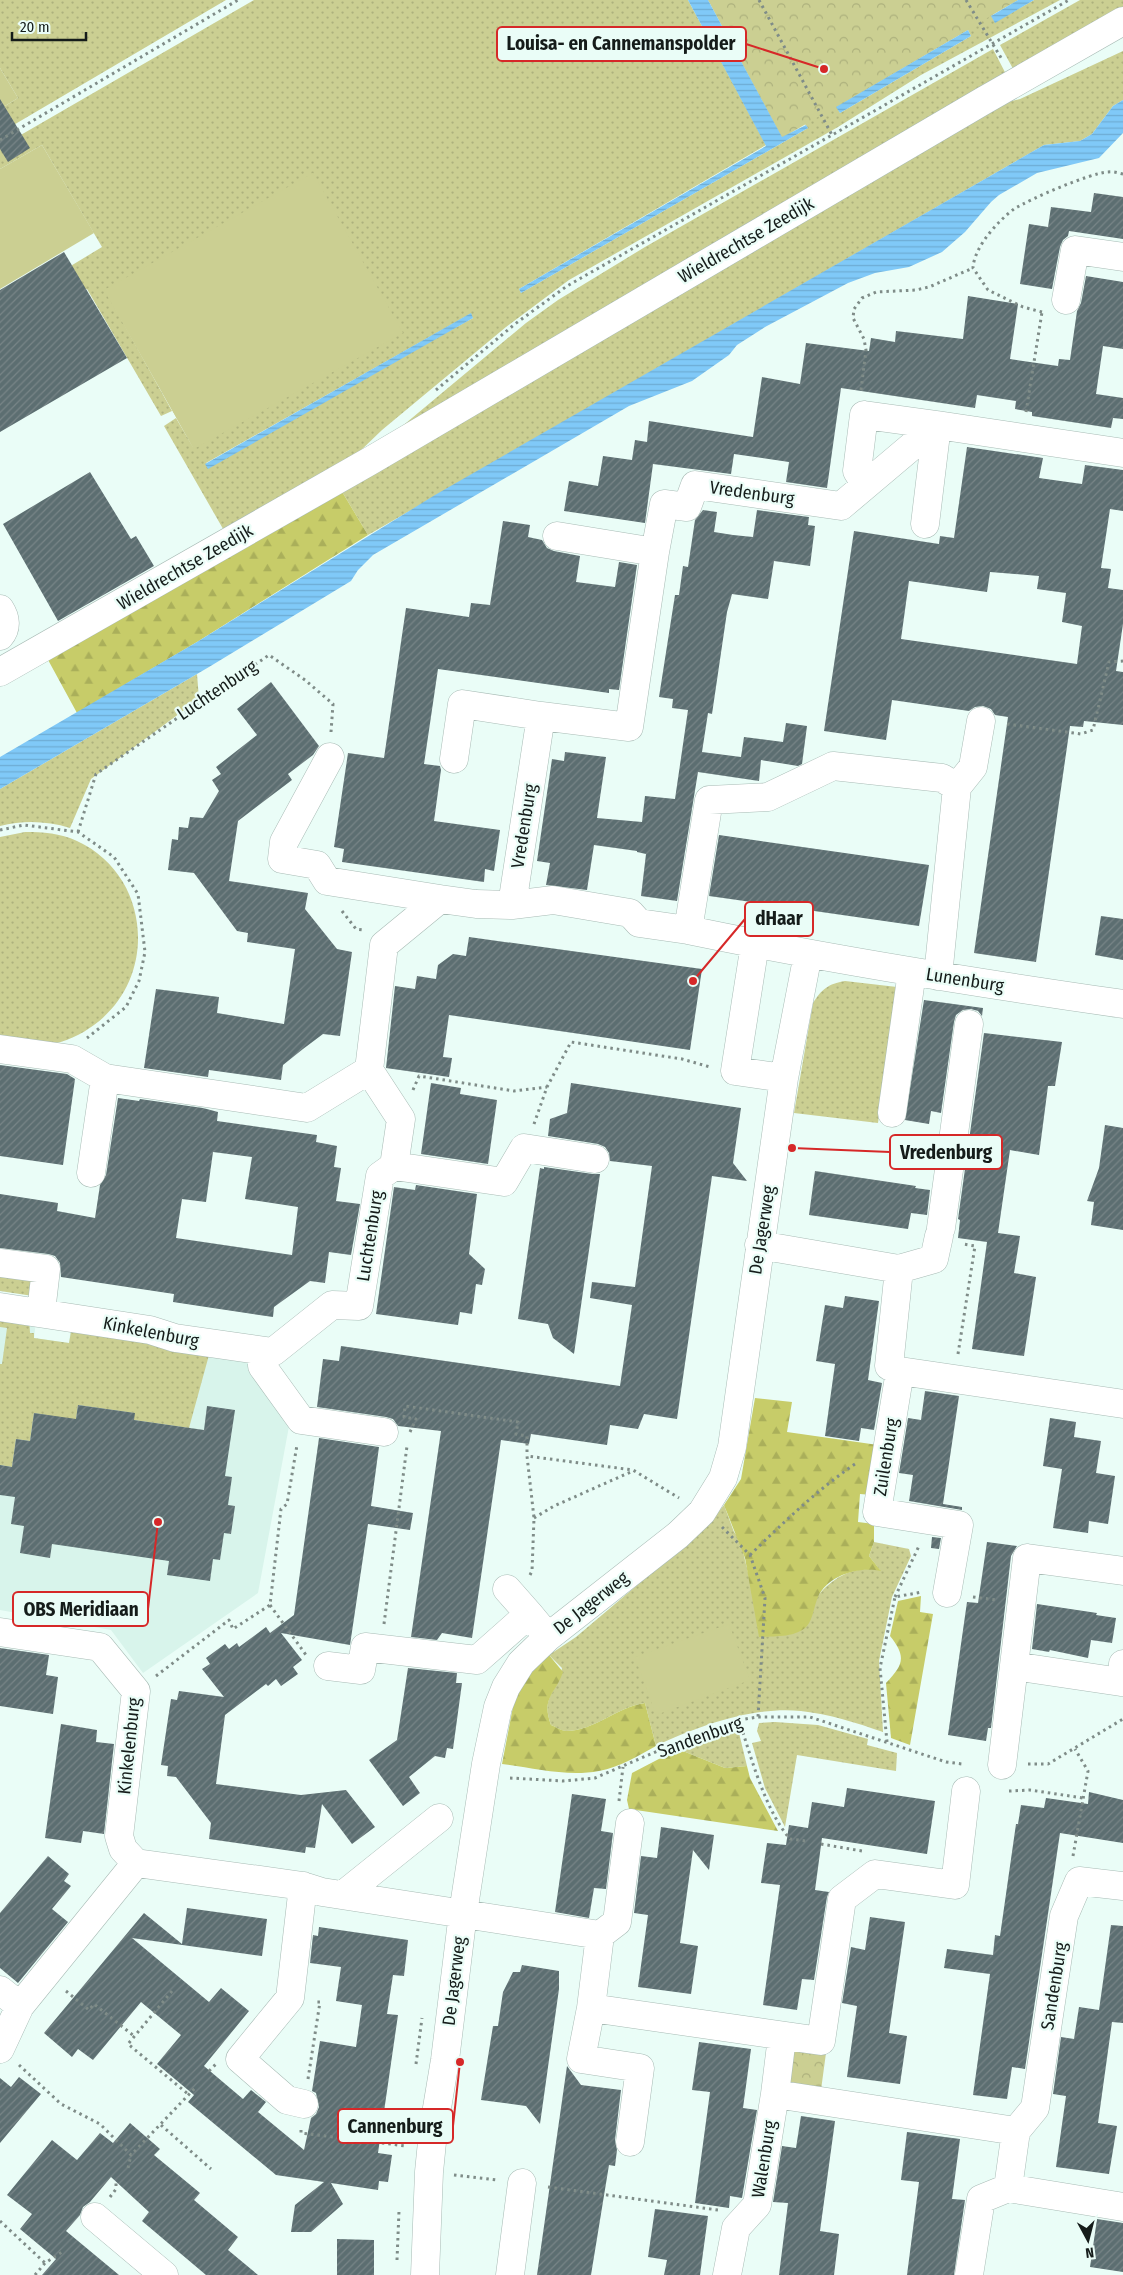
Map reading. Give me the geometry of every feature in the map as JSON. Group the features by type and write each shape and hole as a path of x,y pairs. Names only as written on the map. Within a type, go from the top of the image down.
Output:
{"street":[{"name":"Wieldrechtse Zeedijk","path":"0,672 370,461 1123,21"},
{"path":"1066,300 1075,250 1123,257"},
{"path":"865,484 858,471 864,416 1022,437 1123,453"},
{"path":"925,524 937,425"},
{"name":"Vredenburg","path":"454,759 462,704 629,727 664,504 687,507 694,485 841,506 937,425"},
{"path":"557,536 655,552"},
{"path":"0,609 5,616 4,631 0,636"},
{"name":"Vredenburg","path":"512,905 541,716"},
{"path":"892,1113 925,974 957,787 973,767 981,721"},
{"path":"330,757 284,842 282,859 317,865 327,880 476,904 512,905 553,900 630,913 639,923 688,930 808,954"},
{"path":"688,930 708,800 768,797 833,766 942,778 957,787"},
{"path":"440,899 384,945 369,1070 401,1119 394,1166 504,1182 524,1148 595,1160"},
{"path":"755,944 735,1071 784,1078"},
{"name":"Lunenburg","path":"808,954 1123,1004"},
{"name":"De Jagerweg","path":"425,2275 430,2161 445,2060 463,1913 484,1777 498,1707 506,1687 521,1663 548,1637 678,1535 702,1512 723,1478 732,1446 759,1244 784,1078 808,954"},
{"path":"759,1244 899,1269 934,1260 940,1235 968,1024"},
{"path":"0,1049 72,1059 105,1078 307,1108 369,1070"},
{"path":"90,1173 105,1078"},
{"name":"Luchtenburg","path":"262,1351 273,1352 332,1305 359,1306 380,1176 394,1166"},
{"path":"0,1263 46,1269 40,1312"},
{"path":"899,1269 889,1366 900,1371 1123,1404"},
{"name":"Kinkelenburg","path":"0,1307 150,1330 175,1338 262,1351"},
{"path":"262,1351 262,1366 301,1420 396,1434"},
{"name":"Zuilenburg","path":"900,1371 877,1512 959,1525 947,1593"},
{"path":"1002,1779 1027,1558 1123,1571"},
{"path":"328,1666 361,1670 365,1647 477,1660 517,1601 548,1637"},
{"name":"Kinkelenburg","path":"0,1632 100,1647 136,1691 119,1836 123,1849 136,1863"},
{"path":"1014,1666 1121,1682 1123,1664"},
{"path":"591,2008 821,2042 842,1899 875,1874 954,1885 966,1790"},
{"path":"342,1895 439,1818"},
{"path":"630,1823 617,1922 600,1935 591,2008 581,2059 640,2068 630,2142"},
{"path":"0,2048 10,1998 44,1975 136,1863 303,1886 322,1892 600,1935"},
{"path":"1079,1881 1123,1886"},
{"name":"Sandenburg","path":"1016,2131 1035,2108 1064,1916 1079,1881"},
{"path":"303,1886 290,1998 240,2060 287,2100 304,2104"},
{"path":"782,2037 775,2094 1016,2131 1008,2188"},
{"name":"Walenburg","path":"727,2275 736,2228 757,2206 775,2094"},
{"path":"510,2275 522,2183"},
{"path":"969,2275 981,2200 1008,2188 1123,2206"},
{"path":"95,2217 164,2275"}],"path":[{"path":"0,140 238,0"},
{"path":"759,0 832,135"},
{"path":"966,0 996,48"},
{"path":"434,392 515,324 567,286 1069,0"},
{"path":"864,416 859,410 866,350 864,339 855,326 853,318 854,309 868,294 916,290 947,280 973,268 982,244 1004,217 1021,205 1048,192 1106,172 1123,174"},
{"path":"973,268 988,290 1023,306 1042,312 1061,308 1066,300"},
{"path":"1022,437 1042,312"},
{"name":"Luchtenburg","path":"78,832 96,774 269,654 305,680 333,704 330,757"},
{"path":"981,721 1081,734 1093,730 1108,662 1123,661"},
{"path":"0,830 24,825 78,832 114,857 138,894 145,952 139,981 126,1007 88,1037 72,1059"},
{"path":"327,880 326,889 356,929 396,935"},
{"path":"524,1148 547,1088 571,1042 682,1059 706,1066 735,1071"},
{"path":"401,1119 419,1076 514,1091 547,1088"},
{"path":"940,1235 975,1246 954,1379"},
{"path":"380,1649 396,1434 416,1419 404,1417 405,1406 518,1422 516,1434 527,1436 527,1456 534,1518 532,1571 517,1601"},
{"path":"301,1420 287,1504 281,1509 270,1605 311,1662 328,1666"},
{"path":"750,1555 829,1482 858,1461 888,1448"},
{"path":"527,1456 633,1470 702,1512 728,1531 750,1555 765,1598 758,1717"},
{"path":"534,1518 554,1506 633,1470"},
{"path":"887,1742 880,1668 895,1597 931,1520"},
{"path":"895,1597 927,1591 1022,1603"},
{"path":"136,1691 229,1620 233,1629 270,1605"},
{"name":"Sandenburg","path":"484,1777 563,1781 595,1778 683,1740 739,1720 758,1717 810,1717 946,1762 987,1767 1002,1779"},
{"path":"1002,1779 1048,1764 1123,1719"},
{"path":"739,1720 755,1770 781,1829 790,1839 806,1841"},
{"path":"1075,1749 1088,1772 1071,1871 1079,1881"},
{"path":"1002,1779 1030,1790 1083,1798"},
{"path":"821,1844 876,1854 875,1874"},
{"path":"44,1975 90,2010 94,2004 134,2036"},
{"path":"172,1991 128,2044 188,2094"},
{"path":"290,1998 320,2002 301,2133 522,2183 687,2205 748,2216"},
{"path":"0,2048 61,2104 100,2124 131,2155"},
{"path":"128,2168 131,2155 162,2125 197,2086"},
{"path":"162,2125 211,2169"},
{"path":"0,2221 45,2263"},
{"path":"35,2275 45,2263 62,2252"}],"shaded area":[{"path":"0,1310 243,1353 290,1421 258,1593 143,1673 111,1630 0,1610","holes":["36,1321 71,1326 69,1343 34,1338"]}],"green space":[{"path":"0,0 226,0 0,133 0,109 18,98 0,68"},
{"path":"254,0 688,0 766,145 519,289 521,293 808,128 708,0 1018,0 991,15 995,22 1034,0 1060,0 921,75 838,127 569,280 506,327 382,430 357,454 226,534 164,426 176,418 194,449 105,290 172,411 161,416 87,289 0,339 64,270 102,247 42,145 0,169 0,147","holes":["968,30 971,36 840,113 837,107","470,314 473,318 206,464 206,463"]},
{"path":"708,0 1018,0 782,138"},
{"path":"1080,0 1123,0 1123,14 1017,76 1000,45"},
{"path":"993,49 1009,80 394,433 526,323 558,300 645,247"},
{"path":"1123,51 1123,100 1113,106 1092,134 1080,141 1044,145 368,535 338,485 999,104 1020,99"},
{"path":"0,68 18,98 0,109"},
{"path":"42,145 94,233 0,289 0,169"},
{"path":"313,173 403,333 194,449 104,290"},
{"path":"338,485 368,535 197,642 77,713 47,658"},
{"path":"197,674 199,699 91,779 70,828 35,822 0,826 0,789"},
{"path":"25,832 64,836 77,841 102,857 120,877 132,902 138,928 137,955 129,981 115,1005 84,1032 73,1038 49,1044 0,1038 0,837"},
{"path":"845,981 897,987 878,1123 794,1113 813,1003 826,988"},
{"path":"0,1273 36,1277 33,1296 0,1291"},
{"path":"0,1313 29,1317 30,1333 34,1333 34,1338 69,1343 72,1326 209,1355 189,1428 134,1420 134,1413 78,1405 76,1420 34,1413 30,1441 16,1439 12,1467 0,1465 0,1364 2,1364 7,1328 0,1327"},
{"path":"755,1398 792,1402 787,1432 878,1445 872,1495 860,1494 858,1522 874,1524 874,1542 869,1556 881,1571 854,1571 829,1583 818,1597 811,1620 807,1626 797,1633 784,1636 759,1637 745,1558 724,1505 741,1479"},
{"path":"724,1505 734,1532 740,1539 749,1577 816,1599 828,1585 852,1571 861,1569 880,1570 869,1556 874,1542 909,1549 911,1556 892,1597 879,1661 883,1732 822,1714 783,1710 727,1719 690,1731 656,1746 645,1703 635,1705 576,1730 564,1731 551,1725 548,1715 549,1701 562,1668 549,1655 576,1637 707,1526"},
{"path":"921,1596 920,1612 933,1614 910,1745 891,1738 886,1683 896,1671 901,1661 899,1650 890,1636 898,1601"},
{"path":"729,1624 750,1680 656,1715 635,1657"},
{"path":"549,1655 563,1672 548,1702 548,1716 551,1725 564,1731 576,1730 635,1705 645,1703 656,1746 614,1767 587,1773 550,1771 502,1764 516,1691 533,1659"},
{"path":"775,1722 818,1725 868,1739 867,1745 897,1753 896,1771 797,1755 785,1827 765,1788 752,1743 761,1741 757,1731 759,1723"},
{"path":"732,1729 739,1733 747,1766 725,1768 678,1749"},
{"path":"678,1749 725,1768 747,1766 750,1778 778,1831 629,1809 627,1800 632,1773"},
{"path":"789,2048 826,2053 821,2090 784,2085"}],"water":[{"path":"688,0 708,0 782,137 806,125 808,128 521,293 519,289 766,146"},
{"path":"1018,0 1034,0 995,23 991,16"},
{"path":"968,30 971,36 840,113 836,107"},
{"path":"1123,100 1123,133 1099,158 1037,173 999,195 965,232 942,252 909,267 875,273 848,283 765,327 737,345 729,355 692,381 629,406 373,555 358,570 351,581 209,667 0,789 0,757 197,642 435,495 1044,145 1080,141 1092,134 1113,106"},
{"path":"471,313 473,318 208,469 205,464"}],"building":[{"path":"0,99 30,148 8,162 0,149"},
{"path":"1094,193 1123,197 1123,239 1069,231 1068,236 1063,240 1060,247 1052,289 1020,284 1029,224 1048,227 1051,207 1091,212"},
{"path":"64,252 127,358 0,432 0,290"},
{"path":"1086,276 1123,282 1123,349 1103,346 1096,394 1123,398 1123,419 1113,418 1111,428 1032,416 1032,412 1015,409 1016,401 977,395 975,408 841,388 827,488 786,482 789,462 734,454 731,474 653,464 645,523 564,511 569,481 598,486 603,456 632,460 635,440 647,442 649,421 753,437 762,377 800,384 806,343 869,351 871,338 895,342 896,331 963,339 968,296 1018,304 1010,359 1058,366 1059,359 1070,360 1077,311 1081,303"},
{"path":"967,447 1043,458 1039,478 1082,484 1085,465 1123,470 1123,511 1110,509 1101,568 1111,569 1108,588 1123,590 1123,624 1116,671 1123,672 1123,725 1084,721 1083,727 1070,726 1036,962 974,953 1008,717 995,715 991,709 983,706 975,707 969,711 892,700 886,740 824,731 854,531 939,544 940,536 954,538","holes":["990,572 1039,576 1037,589 1066,593 1062,622 1082,626 1077,664 901,639 909,581 987,592"]},
{"path":"90,472 131,539 136,536 154,566 58,621 3,524"},
{"path":"703,510 717,512 714,532 733,535 753,537 757,510 809,517 808,525 815,526 810,566 774,561 768,599 732,594 727,612 712,714 708,713 702,752 741,757 744,737 783,742 786,723 807,726 802,764 798,766 761,760 759,781 698,772 677,901 641,896 646,854 594,845 587,890 546,885 550,863 537,861 552,759 564,761 565,752 606,757 597,818 642,822 645,796 675,799 688,710 672,708 673,699 659,697 675,595 679,595 683,566 688,567 695,520"},
{"path":"503,521 530,525 528,537 542,540 547,548 554,551 580,556 576,582 615,587 619,562 637,565 619,690 609,689 609,693 438,669 424,764 440,766 441,770 434,821 500,830 494,871 485,869 484,882 342,862 344,849 334,847 348,753 384,758 406,608 469,617 471,603 490,605"},
{"path":"271,682 319,746 313,755 288,774 292,780 238,821 229,881 308,893 305,909 337,949 352,952 340,1036 323,1034 283,1065 281,1080 209,1070 208,1077 144,1068 156,989 219,997 217,1013 284,1024 295,949 247,942 248,933 237,931 194,873 168,870 172,839 178,840 179,827 188,828 190,817 203,818 219,791 212,780 221,774 216,767 257,735 237,709"},
{"path":"719,835 929,865 919,926 709,896"},
{"path":"1101,916 1123,919 1123,960 1095,955"},
{"path":"469,937 702,969 690,1050 449,1015 443,1057 452,1058 449,1077 386,1068 395,986 415,989 417,976 436,979 438,965 453,954 466,956"},
{"path":"924,1000 983,1008 982,1016 978,1011 971,1009 963,1010 956,1015 941,1113 931,1111 929,1124 905,1120"},
{"path":"984,1033 1062,1042 1055,1086 1048,1086 1039,1155 1010,1150 998,1233 1020,1236 1014,1273 1036,1277 1024,1356 972,1349 987,1242 958,1238 960,1220 958,1219"},
{"path":"0,1065 67,1074 75,1079 63,1165 0,1156"},
{"path":"431,1083 461,1088 460,1094 497,1100 488,1164 421,1154"},
{"path":"571,1083 741,1108 733,1163 747,1181 712,1176 677,1419 644,1414 638,1429 610,1425 607,1445 531,1434 529,1444 501,1440 472,1638 442,1633 437,1640 411,1637 441,1431 398,1426 393,1419 386,1417 317,1407 323,1359 339,1361 341,1346 620,1386 632,1305 590,1298 592,1282 635,1287 652,1166 610,1161 609,1153 605,1147 598,1144 548,1136 550,1119 567,1113"},
{"path":"118,1098 139,1101 140,1099 203,1108 218,1112 217,1121 317,1135 316,1142 337,1146 334,1167 341,1168 336,1201 360,1204 351,1255 329,1252 325,1283 310,1281 274,1307 273,1317 173,1302 174,1294 61,1277 60,1263 55,1256 0,1248 0,1194 58,1203 57,1211 95,1218 100,1185 106,1175","holes":["213,1152 252,1157 245,1199 298,1207 292,1255 176,1238 182,1199 206,1202"]},
{"path":"1105,1125 1123,1128 1123,1230 1091,1225 1094,1202 1087,1201 1099,1168"},
{"path":"544,1167 600,1174 574,1354 553,1338 548,1324 518,1319 540,1168 544,1169"},
{"path":"815,1171 916,1186 915,1188 930,1190 927,1215 911,1213 908,1229 809,1215"},
{"path":"416,1185 477,1194 469,1254 485,1269 482,1285 476,1284 472,1314 460,1312 458,1325 376,1314 394,1187 415,1190"},
{"path":"845,1296 879,1301 868,1380 882,1383 874,1430 861,1428 859,1441 825,1436 835,1364 816,1361 825,1305 843,1308"},
{"path":"925,1391 959,1396 943,1504 962,1507 962,1510 909,1501 913,1475 899,1473 908,1418 921,1420"},
{"path":"78,1405 135,1413 134,1420 204,1430 207,1406 235,1410 225,1476 232,1477 228,1505 235,1506 231,1534 224,1533 220,1560 213,1559 210,1581 167,1575 169,1561 52,1544 50,1558 20,1553 24,1526 11,1524 15,1497 0,1495 0,1465 12,1467 16,1439 30,1441 34,1413 76,1419"},
{"path":"1050,1418 1076,1422 1074,1437 1101,1441 1096,1473 1115,1476 1108,1524 1089,1521 1088,1533 1053,1528 1062,1469 1043,1466"},
{"path":"319,1438 379,1447 371,1506 413,1513 410,1530 368,1524 350,1645 281,1633 302,1660 293,1667 298,1674 281,1686 276,1679 268,1686 266,1684 225,1715 216,1784 301,1795 346,1790 375,1827 352,1844 322,1804 315,1848 306,1847 305,1853 209,1839 211,1823 176,1777 167,1776 168,1766 161,1765 171,1699 177,1700 179,1691 224,1697 202,1669 210,1664 206,1658 225,1644 229,1649 237,1643 239,1647 266,1627 270,1633 294,1615"},
{"path":"932,1537 941,1538 939,1549 931,1548"},
{"path":"987,1542 1017,1546 1011,1556 991,1728 988,1728 986,1741 948,1735 967,1602 978,1603"},
{"path":"1037,1604 1097,1613 1096,1615 1116,1618 1112,1643 1091,1640 1088,1658 1050,1650 1049,1652 1032,1649"},
{"path":"0,1648 49,1655 46,1675 58,1677 53,1714 0,1706"},
{"path":"408,1668 457,1673 456,1683 462,1683 453,1749 447,1748 445,1758 435,1756 409,1777 420,1793 403,1806 369,1760 397,1740"},
{"path":"61,1724 97,1730 96,1742 114,1744 104,1834 83,1831 81,1843 45,1838"},
{"path":"847,1788 935,1801 927,1854 822,1838 815,1890 829,1892 814,1980 802,1979 797,2010 763,2005 780,1885 761,1883 767,1843 786,1845 789,1825 808,1828 812,1802 844,1807"},
{"path":"1089,1792 1123,1800 1123,1843 1060,1833 1025,2069 1012,2067 1007,2099 973,2095 990,1974 944,1968 947,1949 993,1955 995,1935 1000,1936 1016,1824 1018,1824 1021,1805 1044,1808 1046,1798 1088,1804"},
{"path":"572,1794 606,1799 601,1831 613,1833 606,1889 594,1888 589,1918 555,1912"},
{"path":"661,1827 714,1835 709,1870 693,1850 680,1943 698,1946 691,1994 638,1987 648,1915 634,1913 641,1856 657,1858"},
{"path":"48,1856 69,1874 64,1881 71,1886 52,1909 68,1922 18,1983 0,1968 0,1913"},
{"path":"187,1908 267,1919 262,1956 132,1938 209,2002 221,1988 249,2011 204,2066 243,2099 251,2090 266,2102 258,2112 304,2150 311,2118 316,2114 319,2107 316,2093 312,2091 320,2041 356,2047 362,2005 336,2001 341,1967 310,1963 313,1935 318,1936 319,1927 408,1940 404,1976 393,1975 387,2014 398,2015 378,2153 392,2155 388,2182 379,2181 378,2190 331,2183 343,2204 311,2232 291,2232 295,2205 324,2182 276,2175 188,2102 194,2095 157,2064 181,2035 141,2002 93,2060 78,2049 72,2057 44,2033 144,1913 182,1944"},
{"path":"870,1917 905,1922 889,2033 907,2036 900,2084 847,2077 857,2006 842,2003 851,1947 865,1950"},
{"path":"1111,1925 1123,1926 1123,2023 1112,2022 1098,2123 1117,2126 1109,2174 1056,2167 1066,2096 1053,2094 1061,2037 1074,2039 1079,2007 1099,2010"},
{"path":"522,1965 559,1971 559,1989 540,2124 526,2106 481,2100 493,2026 498,2026 503,1992 513,1972 520,1972"},
{"path":"699,2042 751,2049 743,2108 757,2110 742,2198 730,2196 729,2208 695,2203 710,2092 692,2090"},
{"path":"567,2066 581,2085 621,2090 615,2140 617,2150 615,2166 609,2165 591,2275 537,2275"},
{"path":"19,2077 41,2094 0,2143 0,2078 11,2087"},
{"path":"801,2116 835,2121 820,2231 839,2234 834,2275 779,2275 788,2203 773,2202 782,2146 796,2148"},
{"path":"130,2123 160,2149 154,2155 200,2193 194,2200 238,2237 228,2250 258,2275 206,2275 142,2221 149,2212 111,2177 90,2202 83,2207 80,2215 66,2231 119,2275 42,2275 56,2259 20,2229 32,2214 7,2195 52,2140 77,2160 100,2133 113,2143"},
{"path":"907,2132 960,2139 952,2199 965,2200 954,2275 907,2275 919,2182 901,2180"},
{"path":"655,2209 708,2216 700,2275 664,2275 667,2260 648,2257"},
{"path":"1097,2219 1123,2223 1123,2272 1090,2267"},
{"path":"337,2239 374,2240 374,2275 337,2275"}],"place":[{"name":"Louisa- en Cannemanspolder","path":"824,69"},
{"name":"dHaar","path":"693,981"},
{"name":"Vredenburg","path":"792,1148"},
{"name":"OBS Meridiaan","path":"158,1522"},
{"name":"Cannenburg","path":"460,2062"}]}
